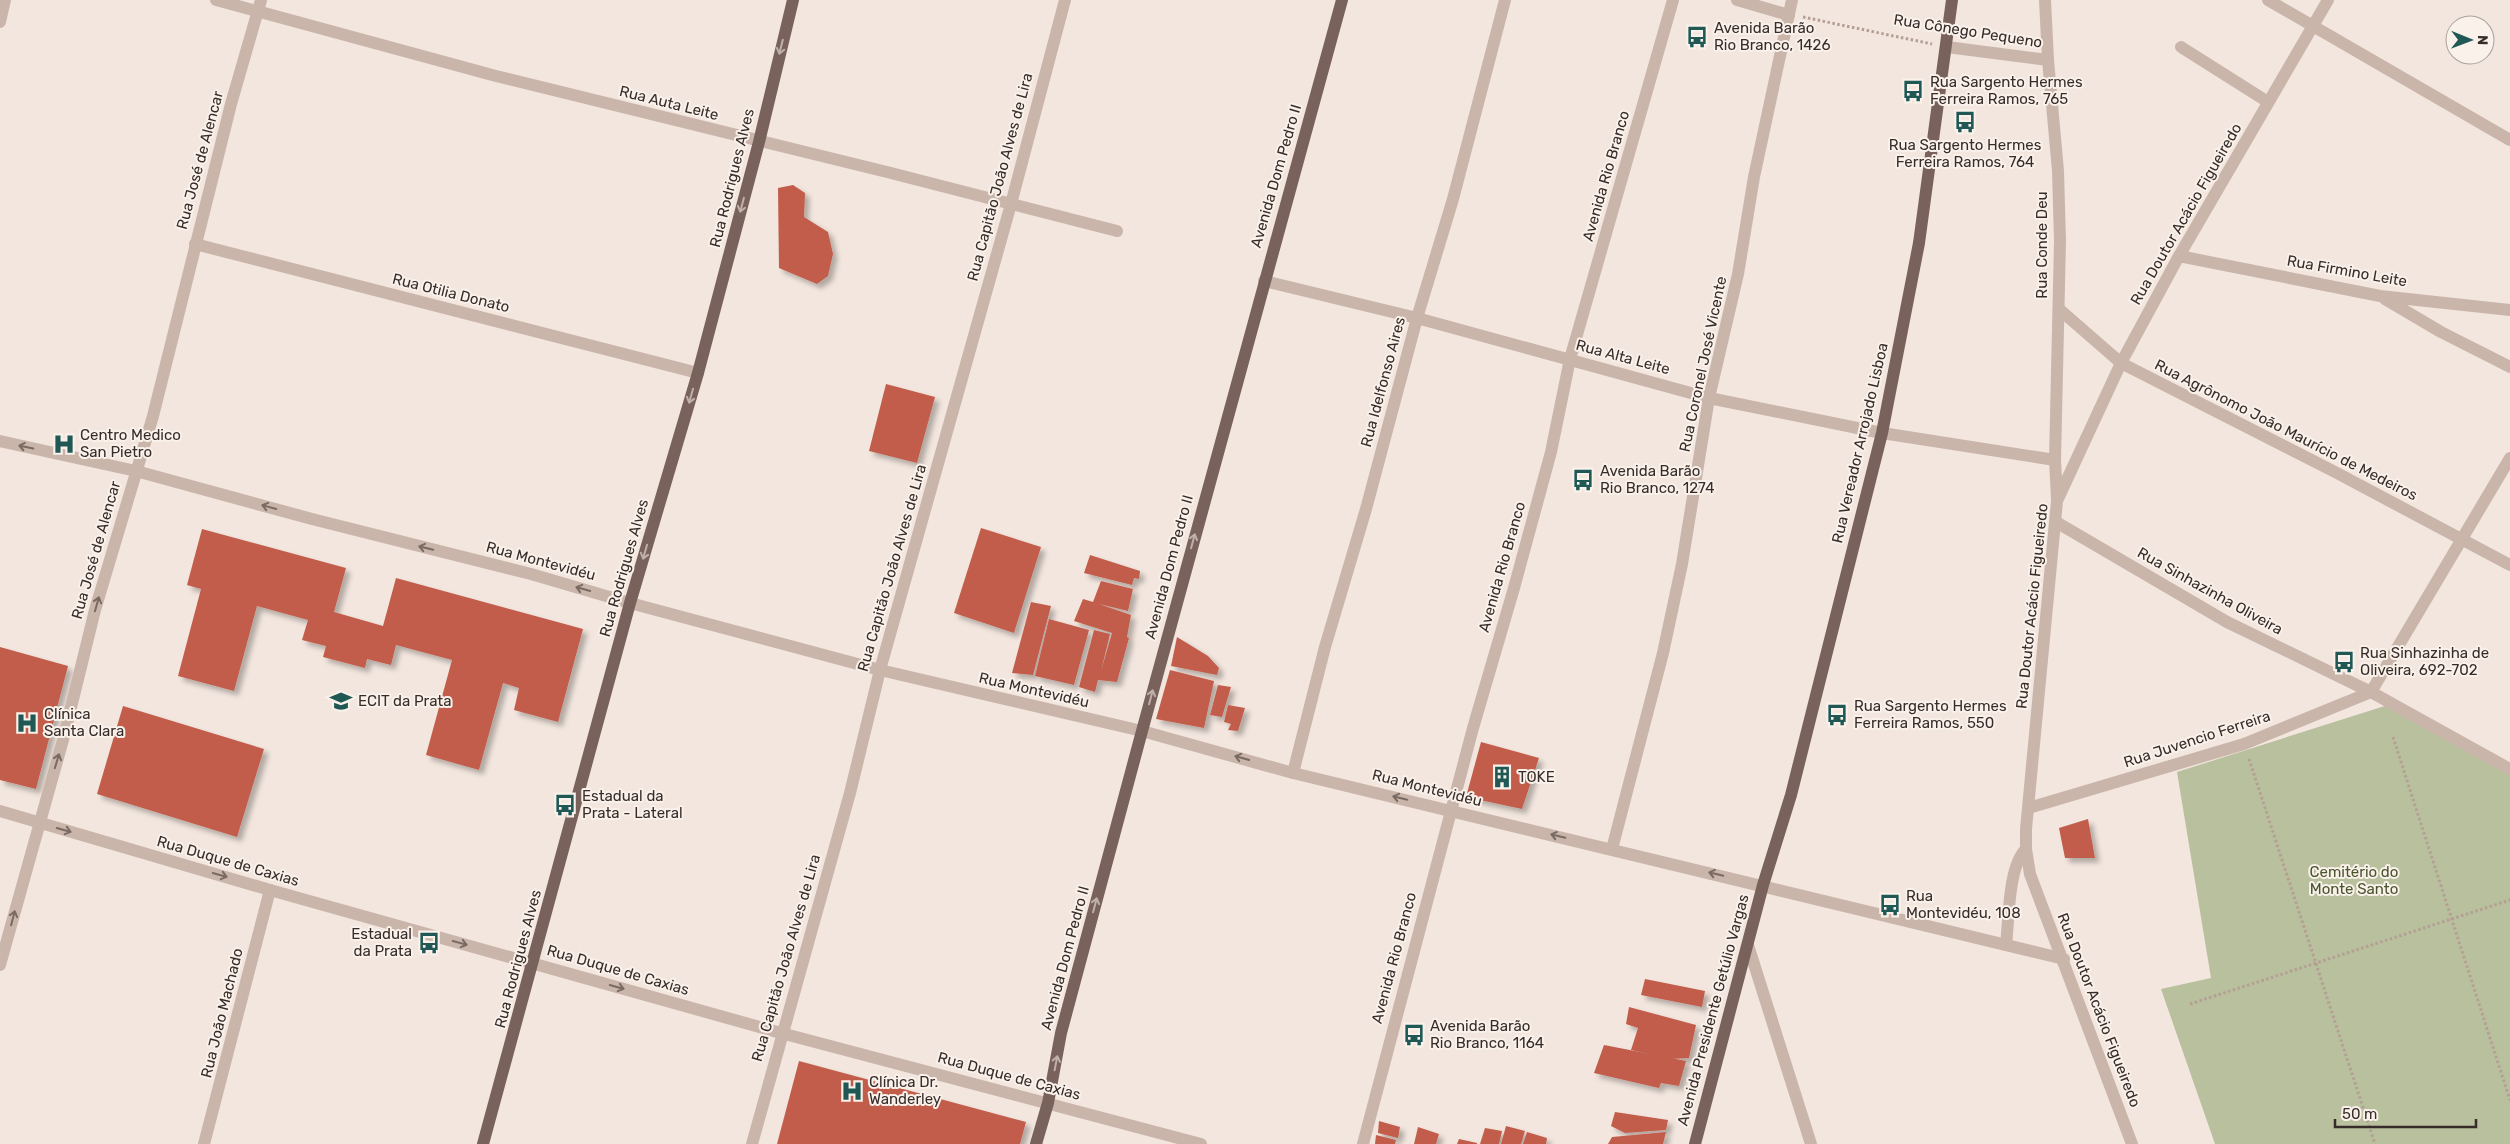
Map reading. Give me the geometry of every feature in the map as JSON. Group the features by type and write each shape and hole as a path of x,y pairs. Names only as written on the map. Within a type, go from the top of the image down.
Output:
{"main road":[{"name":"Rua Rodrigues Alves","path":"483,1144 534,963 630,603 698,373 759,142 793,0"},
{"name":"Avenida Dom Pedro II","path":"1036,1144 1048,1103 1061,1033 1264,281 1342,0"},
{"name":"Rua Vereador Arrojado Lisboa","path":"1763,885 1791,795 1882,433 1919,243 1952,0"},
{"name":"Avenida Presidente Getúlio Vargas","path":"1695,1144 1763,885"}],"street":[{"path":"0,22 5,0"},
{"name":"Rua Auta Leite","path":"216,0 260,5 496,76 887,172 1117,231"},
{"name":"Rua Capitão João Alves de Lira","path":"752,1144 781,1034 850,793 880,670 1011,204 1065,0"},
{"name":"Rua Idelfonso Aires","path":"1293,773 1325,647 1366,509 1417,318 1453,199 1505,0"},
{"name":"Avenida Rio Branco","path":"1363,1144 1450,811 1551,452 1570,359 1673,0"},
{"path":"1737,0 1789,15"},
{"name":"Rua Coronel José Vicente","path":"1612,849 1665,644 1682,564 1709,398 1738,274 1754,177 1792,0"},
{"name":"Rua Conde Deu","path":"2045,0 2048,60 2058,171 2055,460"},
{"path":"2268,0 2510,140"},
{"name":"Rua Doutor Acácio Figueiredo","path":"2132,1144 2064,959 2030,874 2026,849 2057,502 2121,363 2179,256 2328,0"},
{"name":"Rua José de Alencar","path":"0,965 63,740 95,610 153,416 195,244 260,5"},
{"name":"Rua Cônego Pequeno","path":"1947,47 2048,60"},
{"path":"2181,47 2268,102"},
{"name":"Rua Otilia Donato","path":"195,244 698,373"},
{"name":"Rua Firmino Leite","path":"2179,256 2380,296 2510,310"},
{"name":"Rua Alta Leite","path":"1264,281 1417,318 1709,398 1882,433 2055,460"},
{"path":"2380,296 2440,332 2510,367"},
{"name":"Rua Agrônomo João Maurício de Medeiros","path":"2058,308 2121,363 2337,473 2510,565"},
{"name":"Rua Montevidéu","path":"0,441 136,471 312,519 531,574 630,603 880,670 1142,731 1293,773 2064,959"},
{"path":"2371,692 2463,541 2510,458"},
{"path":"2055,460 2057,502"},
{"name":"Rua Sinhazinha Oliveira","path":"2056,522 2227,622 2371,692 2510,769"},
{"name":"Rua Juvencio Ferreira","path":"2029,808 2244,744 2371,692"},
{"name":"Rua Duque de Caxias","path":"0,811 270,890 781,1034 1200,1144"},
{"path":"2006,945 2013,880 2022,853 2026,849"},
{"name":"Rua João Machado","path":"204,1144 270,890"},
{"path":"1748,945 1811,1144"}],"path":[{"name":"Rua Cônego Pequeno","path":"1789,15 1947,47"},
{"path":"2394,737 2510,1100"},
{"path":"2244,744 2375,1144"},
{"path":"2190,1004 2510,900"}],"green space":[{"name":"Cemitério do Monte Santo","path":"2391,704 2510,763 2510,1144 2215,1144 2161,989 2211,978 2177,772"}],"building":[{"path":"793,185 805,193 804,217 828,232 833,254 828,276 817,284 779,268 778,188"},
{"path":"886,384 935,397 917,463 869,451"},
{"path":"981,528 1041,547 1014,633 954,613"},
{"path":"202,529 346,568 334,612 383,626 396,578 583,629 558,722 514,710 519,688 503,683 479,770 426,755 452,660 396,645 391,665 367,659 365,668 323,657 326,646 302,640 308,620 257,606 234,691 178,676 201,589 187,585"},
{"path":"1090,555 1140,571 1139,579 1134,578 1132,585 1084,573"},
{"path":"1101,581 1133,589 1128,611 1099,604 1131,615 1127,637 1129,638 1117,682 1098,680 1095,692 1079,687 1094,630 1110,634 1101,671 1112,633 1074,621 1083,599 1093,602"},
{"path":"1031,602 1051,606 1033,675 1012,673"},
{"path":"1049,619 1089,630 1074,685 1035,676"},
{"path":"1177,637 1208,656 1219,668 1217,675 1171,666"},
{"name":"Clínica Santa Clara","path":"0,647 68,666 36,789 0,780"},
{"path":"1170,670 1214,681 1204,728 1156,719"},
{"path":"1218,685 1231,687 1222,717 1210,715"},
{"path":"1228,705 1245,708 1238,731 1228,730 1231,724 1224,722"},
{"path":"123,706 264,749 237,837 97,794"},
{"name":"TOKE","path":"1481,742 1539,758 1522,809 1466,797"},
{"path":"2088,819 2095,858 2065,858 2059,828"},
{"path":"1645,979 1705,991 1702,1007 1641,995"},
{"path":"1629,1007 1696,1025 1689,1058 1670,1059 1631,1050 1638,1028 1626,1024"},
{"path":"1604,1045 1686,1061 1679,1086 1661,1083 1659,1088 1594,1073"},
{"name":"Clínica Dr. Wanderley","path":"799,1061 1026,1122 1020,1144 777,1144"},
{"path":"1615,1112 1668,1120 1666,1130 1625,1133 1611,1126"},
{"path":"1379,1121 1400,1127 1398,1138 1378,1133"},
{"path":"1506,1126 1525,1131 1521,1144 1501,1144"},
{"path":"1418,1127 1439,1134 1436,1144 1414,1144"},
{"path":"1485,1128 1502,1131 1499,1144 1480,1144"},
{"path":"1527,1132 1547,1138 1546,1144 1523,1144"},
{"path":"1666,1132 1663,1144 1608,1144 1612,1137"},
{"path":"1376,1135 1396,1140 1395,1144 1375,1144"},
{"path":"1459,1139 1477,1143 1477,1144 1457,1144"}],"place":[{"name":"Avenida Barão Rio Branco, 1426","path":"1697,37"},
{"name":"Rua Sargento Hermes Ferreira Ramos, 765","path":"1913,91"},
{"name":"Rua Sargento Hermes Ferreira Ramos, 764","path":"1965,122"},
{"name":"Centro Medico San Pietro","path":"64,444"},
{"name":"Avenida Barão Rio Branco, 1274","path":"1583,480"},
{"name":"Rua Sinhazinha de Oliveira, 692-702","path":"2344,662"},
{"name":"ECIT da Prata","path":"341,701"},
{"name":"Rua Sargento Hermes Ferreira Ramos, 550","path":"1837,715"},
{"name":"Clínica Santa Clara","path":"27,723"},
{"name":"TOKE","path":"1502,777"},
{"name":"Estadual da Prata - Lateral","path":"565,805"},
{"name":"Rua Montevidéu, 108","path":"1890,905"},
{"name":"Estadual da Prata","path":"429,943"},
{"name":"Avenida Barão Rio Branco, 1164","path":"1414,1035"},
{"name":"Clínica Dr. Wanderley","path":"852,1091"}]}
